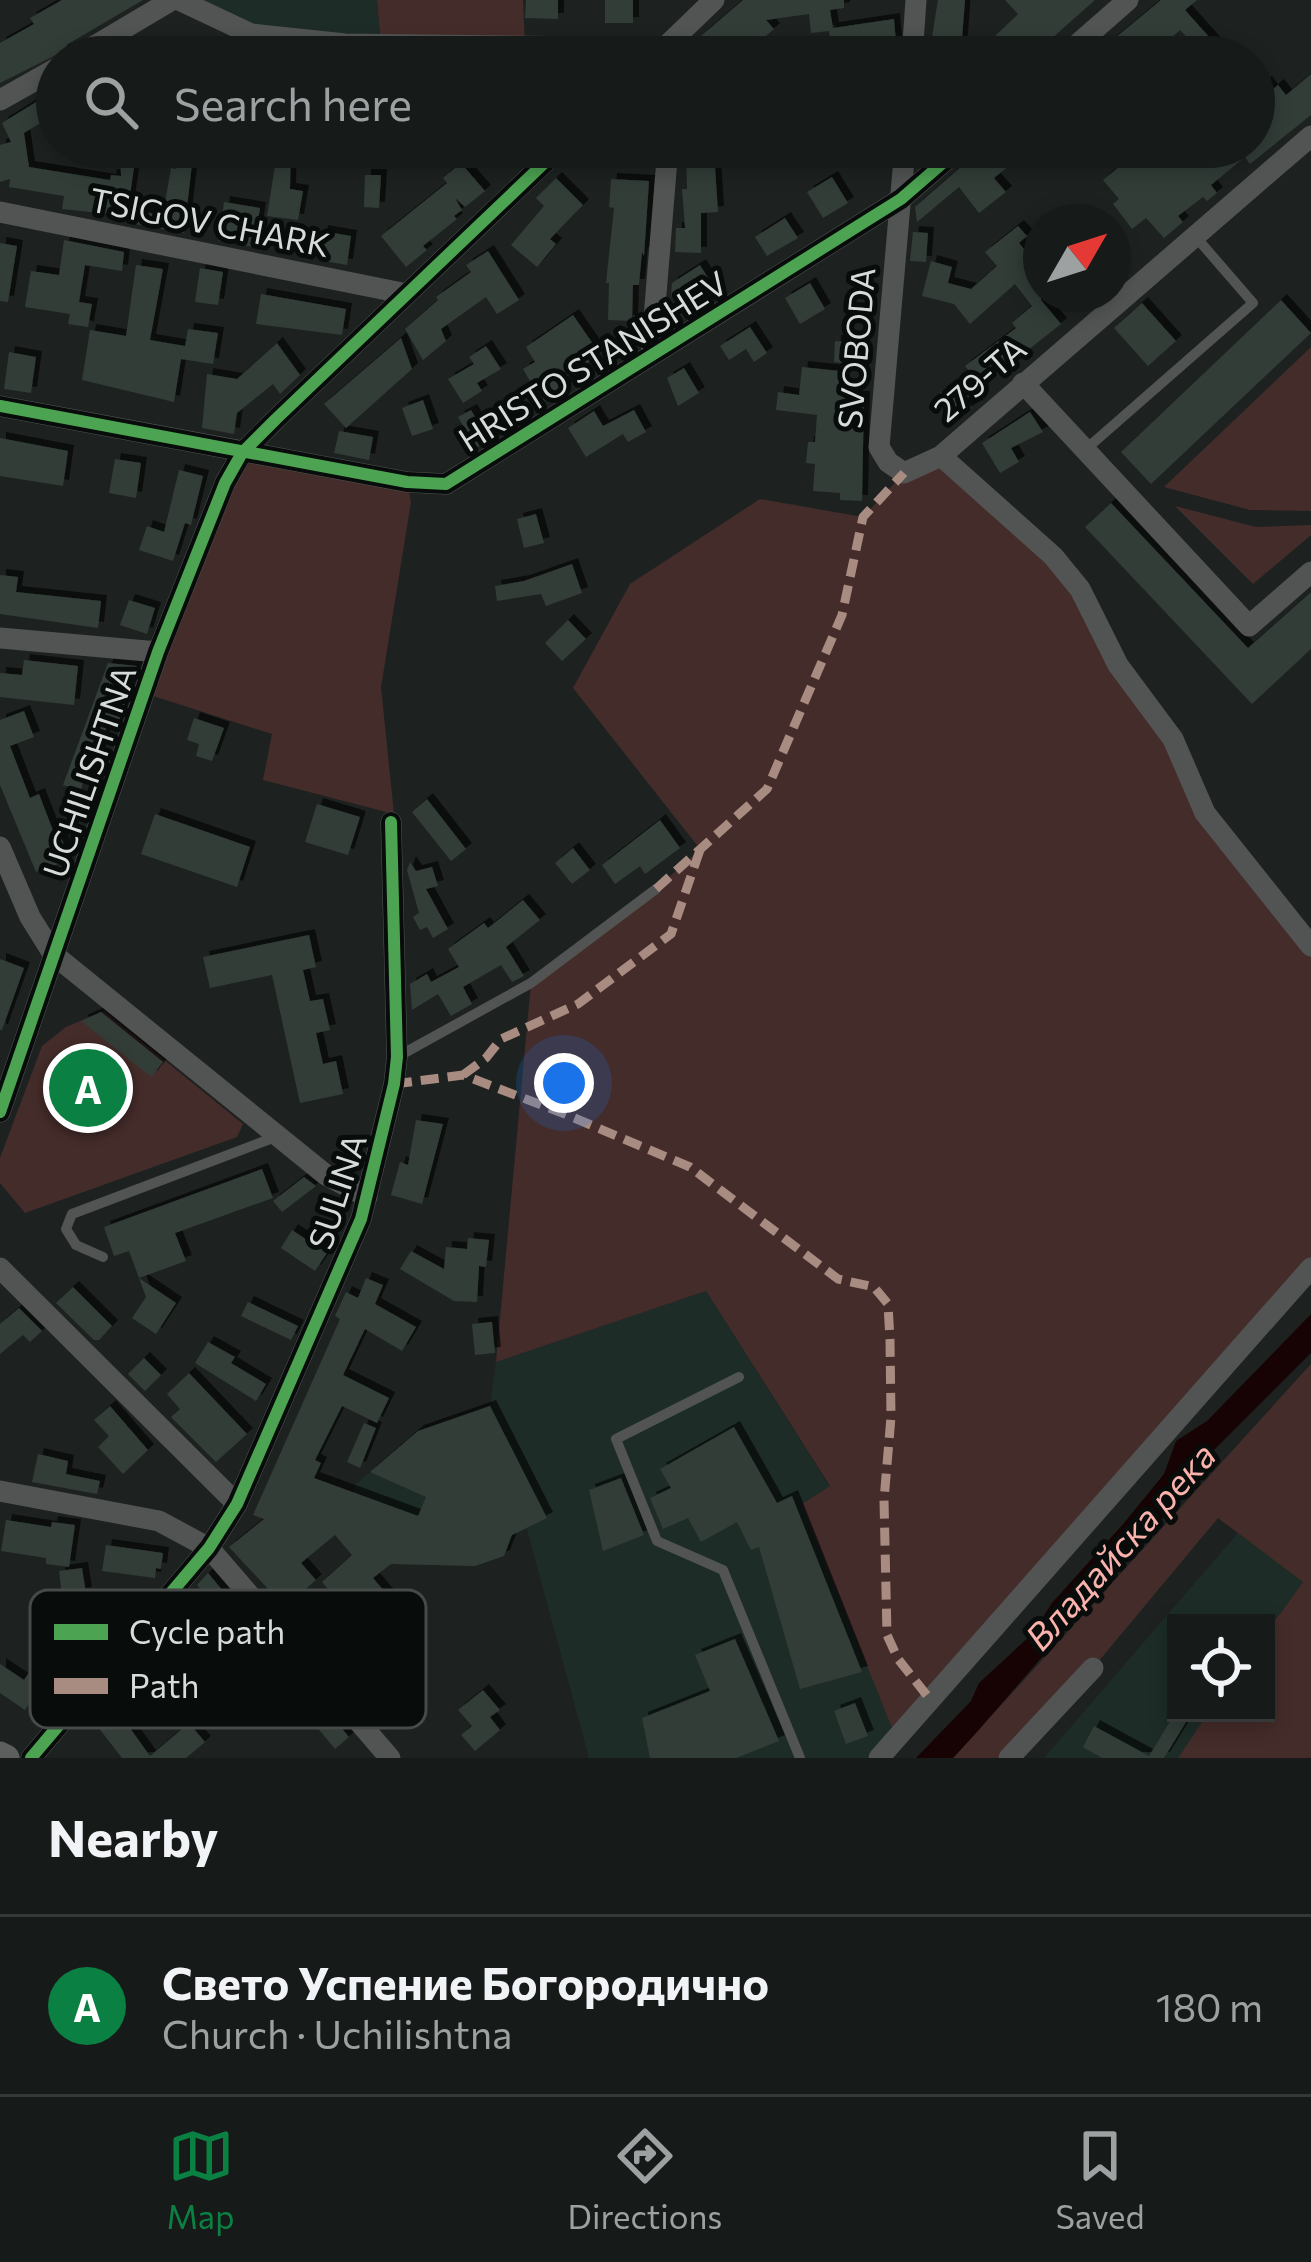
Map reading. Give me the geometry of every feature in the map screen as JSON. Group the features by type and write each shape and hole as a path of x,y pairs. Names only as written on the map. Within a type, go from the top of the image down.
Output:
{"street":[{"path":"112,36 175,0 251,34 270,36"},
{"path":"679,36 714,0"},
{"path":"913,36 916,0"},
{"path":"1088,36 1128,0"},
{"path":"0,100 36,80"},
{"name":"279-ТА","path":"1275,167 1311,136"},
{"name":"UCHILISHTNA","path":"0,1112 158,652 225,483 242,453 539,168"},
{"path":"651,355 666,168"},
{"name":"SVOBODA","path":"904,168 879,447 888,462 904,472"},
{"name":"HRISTO STANISHEV","path":"0,406 406,482 446,484 902,199 937,168"},
{"name":"279-ТА","path":"904,472 941,456 1274,168"},
{"name":"TSIGOV CHARK","path":"0,212 406,294"},
{"path":"1023,383 1249,626 1311,572"},
{"path":"941,456 1053,556 1080,589 1118,665 1173,739 1205,813 1311,946"},
{"path":"0,638 158,652"},
{"name":"SULINA","path":"173,1590 237,1504 362,1219 397,1058 391,822"},
{"path":"0,847 30,916 53,954 326,1175 367,1197"},
{"path":"0,1268 237,1504"},
{"path":"879,1758 1311,1268"},
{"path":"0,1491 159,1521 209,1547 246,1590"},
{"path":"1009,1758 1093,1668"},
{"name":"SULINA","path":"31,1758 56,1728"},
{"path":"363,1728 389,1758"}],"lane":[{"path":"1083,452 1253,303 1194,236"},
{"path":"397,1058 531,983 656,889"},
{"path":"103,1258 76,1245 66,1229 72,1214 278,1136"},
{"path":"740,1378 616,1439 657,1540 722,1570 800,1758"}],"shaded area":[{"path":"179,0 377,0 380,36 251,34"},
{"path":"377,0 523,0 525,36 380,36"},
{"path":"1311,347 1311,511 1250,510 1164,487"},
{"path":"242,453 407,482 411,502 381,687 394,814 263,780 272,734 144,693"},
{"path":"941,456 1053,556 1188,777 1311,946 1311,1268 896,1738 802,1504 830,1486 706,1291 496,1362 531,983 656,889 700,849 573,688 630,584 760,499 863,517 904,473"},
{"path":"1175,506 1256,527 1311,525 1311,535 1253,584"},
{"path":"104,1011 243,1124 237,1137 25,1213 0,1183 0,1158 42,1046 66,1027"},
{"path":"706,1291 830,1487 803,1504 896,1738 879,1758 589,1758 527,1529 512,1535 504,1556 475,1566 391,1564 366,1544 347,1518 354,1486 418,1431 490,1406 496,1362"},
{"path":"1311,1364 1311,1758 1178,1758 1202,1722 1275,1722 1275,1621 1303,1582 1218,1518 1093,1668 1009,1758 953,1758"},
{"path":"1238,1533 1303,1582 1275,1621 1275,1614 1168,1614"},
{"path":"1167,1615 1167,1722 1202,1722 1178,1758 1044,1758"}],"water":[{"name":"Владайска река","path":"1311,1314 1311,1353 1213,1451 1183,1495 976,1733 953,1758 916,1758 971,1701 979,1683 1032,1634 1052,1603 1124,1523 1164,1474 1176,1441 1207,1421"}],"building":[{"path":"62,0 143,0 82,36 36,36 36,65 0,83 0,43 34,24 30,18"},
{"path":"526,0 558,0 558,19 525,18"},
{"path":"605,0 633,0 633,23 605,23"},
{"path":"743,0 844,0 844,8 830,10 833,28 894,19 895,36 811,33 809,14 766,20 774,29 766,36 701,36"},
{"path":"938,0 965,0 962,36 932,36"},
{"path":"1005,0 1095,0 1054,36 995,36 1018,14"},
{"path":"1161,0 1197,0 1185,10 1208,36 1186,36 1180,30 1173,36 1117,36"},
{"path":"1311,74 1311,115 1275,144 1275,88 1278,85 1286,95"},
{"path":"36,102 36,126 24,133 29,167 110,180 111,175 121,176 121,168 134,168 127,216 62,209 64,196 9,187 10,179 0,182 0,145 11,142 2,123"},
{"path":"171,168 192,168 184,233 130,223 132,210 163,215"},
{"path":"275,168 290,168 290,189 303,191 298,220 267,216"},
{"path":"455,168 465,168 485,191 465,207 455,198 462,210 454,216 457,219 423,246 427,250 406,267 381,236 447,183 443,178"},
{"path":"686,168 715,168 718,212 701,213 701,253 675,252 676,228 685,228 682,189 687,189"},
{"path":"960,168 1006,168 994,178 1006,192 979,213 959,187 917,222 915,207"},
{"path":"1118,168 1232,168 1211,185 1217,193 1207,201 1203,197 1178,216 1183,222 1164,238 1146,218 1132,229 1131,204 1113,204 1119,199 1103,180"},
{"path":"365,175 381,175 379,208 364,207"},
{"path":"832,177 848,203 823,218 807,192"},
{"path":"556,178 583,205 550,239 556,244 537,267 511,245 544,206 536,198"},
{"path":"611,179 649,181 644,256 642,252 639,285 633,285 632,321 608,320 606,283 614,208 609,207"},
{"path":"224,202 260,208 254,247 219,241"},
{"path":"785,218 798,238 767,256 755,237"},
{"path":"1018,226 1023,232 1019,243 1023,248 1023,294 1015,284 970,324 954,304 922,296 931,261 952,267 948,283 971,289 997,266 985,252"},
{"path":"322,231 351,236 347,265 318,260"},
{"path":"913,232 928,233 926,262 910,261"},
{"path":"64,240 124,252 122,271 85,265 79,302 92,304 88,327 68,324 70,314 25,307 31,271 59,275"},
{"path":"0,243 17,246 8,302 0,301"},
{"path":"488,251 519,300 497,314 486,297 441,329 446,341 423,360 405,329 436,297 471,272 466,265"},
{"path":"136,265 163,269 150,340 185,346 188,329 218,333 213,364 181,359 174,402 82,380 90,330 126,336"},
{"path":"700,265 713,286 679,308 671,296 672,283"},
{"path":"200,268 223,272 218,305 195,302"},
{"path":"810,283 825,309 800,324 785,298"},
{"path":"261,294 346,309 342,335 256,324"},
{"path":"1281,300 1311,333 1151,484 1121,452"},
{"path":"1142,303 1176,341 1148,366 1114,328"},
{"path":"1025,312 1051,312 1061,324 966,399 972,408 957,418 940,393 970,372 965,366 1016,328 1012,323"},
{"path":"573,315 600,354 566,378 570,386 542,402 523,369 535,362 526,347"},
{"path":"750,327 767,353 754,362 746,349 729,360 720,346"},
{"path":"401,338 412,369 346,428 324,404"},
{"path":"835,341 862,343 861,364 834,362"},
{"path":"277,343 300,375 280,394 273,384 237,413 234,434 202,428 207,374 237,379"},
{"path":"486,346 501,369 477,383 482,391 463,403 448,379 474,364 469,357"},
{"path":"9,352 36,357 31,393 4,389"},
{"path":"802,367 840,371 838,395 864,397 862,501 813,491 815,464 806,463 808,442 815,442 817,415 776,410 778,392 799,395"},
{"path":"684,368 699,393 678,406 667,378"},
{"path":"423,400 433,429 412,436 402,408"},
{"path":"471,410 489,440 469,452 457,430 464,427 458,417"},
{"path":"634,410 646,432 628,442 623,434 586,457 568,428 594,411 603,426"},
{"path":"1030,412 1043,432 1011,448 1019,462 1000,473 982,443"},
{"path":"339,431 373,437 369,460 334,453"},
{"path":"0,438 68,451 63,486 0,476"},
{"path":"115,459 141,463 136,498 109,493"},
{"path":"179,470 203,476 191,525 185,523 173,561 139,550 147,526 164,532"},
{"path":"1111,503 1248,648 1311,592 1311,649 1252,704 1085,527"},
{"path":"536,514 544,543 524,548 517,519"},
{"path":"572,564 582,593 546,606 541,594 497,601 495,586"},
{"path":"0,575 18,577 16,592 101,601 98,628 0,614"},
{"path":"129,600 155,608 147,634 120,625"},
{"path":"568,620 586,639 562,661 545,643"},
{"path":"24,660 78,666 74,705 0,697 0,673 22,675"},
{"path":"108,663 137,666 116,729 107,726 93,777 85,775 81,790 63,785"},
{"path":"24,711 34,737 10,746 30,798 39,794 66,851 57,854 61,863 36,872 0,785 0,720"},
{"path":"194,718 224,728 212,761 196,756 199,744 187,740"},
{"path":"427,799 466,849 451,861 412,812"},
{"path":"317,804 360,817 348,855 305,842"},
{"path":"155,814 250,847 237,887 141,854"},
{"path":"660,820 680,848 645,874 640,866 615,884 602,865"},
{"path":"573,848 590,870 572,884 555,863"},
{"path":"410,862 416,871 432,867 438,886 426,889 448,929 433,938 427,927 420,930 413,917 419,913 407,870"},
{"path":"523,900 540,920 506,947 524,976 512,982 501,965 463,987 472,1004 451,1016 438,994 412,1010 410,984 427,974 431,982 459,967 448,949 484,923 488,928"},
{"path":"309,935 316,967 303,970 310,1001 323,999 330,1030 316,1033 323,1064 336,1061 343,1094 300,1103 272,975 210,988 203,957"},
{"path":"0,959 24,968 2,1030 0,1030"},
{"path":"101,1012 163,1062 151,1077 81,1021"},
{"path":"80,1050 119,1093 107,1115 90,1119 56,1082 66,1073 61,1068"},
{"path":"416,1120 443,1124 422,1204 391,1195 400,1162 408,1165"},
{"path":"262,1169 273,1198 175,1233 186,1261 139,1278 129,1251 114,1256 104,1227"},
{"path":"304,1177 316,1186 282,1212 273,1201"},
{"path":"292,1230 327,1253 315,1271 281,1248"},
{"path":"468,1238 489,1240 486,1267 479,1266 477,1302 454,1301 400,1269 411,1251 444,1269 446,1247 467,1249"},
{"path":"139,1278 176,1303 156,1334 132,1318 146,1297"},
{"path":"366,1278 383,1285 375,1304 416,1327 402,1351 365,1329 343,1375 389,1398 377,1423 342,1406 315,1460 321,1463 314,1478 418,1516 426,1497 370,1472 418,1431 490,1406 547,1518 512,1535 504,1556 475,1566 391,1564 373,1578 383,1590 329,1590 322,1582 352,1555 335,1535 301,1563 316,1580 305,1590 269,1590 229,1547 264,1519 253,1515 340,1319 335,1316 346,1292 358,1298"},
{"path":"73,1287 112,1326 99,1340 56,1303"},
{"path":"248,1302 298,1326 291,1340 241,1316"},
{"path":"19,1308 42,1331 30,1342 23,1335 0,1354 0,1324"},
{"path":"492,1322 495,1353 475,1355 472,1324"},
{"path":"208,1342 235,1357 231,1363 266,1384 256,1401 195,1363"},
{"path":"144,1358 161,1375 145,1391 128,1374"},
{"path":"189,1373 247,1434 216,1462 171,1417 180,1409 167,1394"},
{"path":"110,1406 148,1450 123,1474 98,1447 109,1436 94,1420"},
{"path":"364,1423 376,1428 360,1468 347,1462"},
{"path":"734,1427 777,1503 792,1496 862,1672 800,1689 759,1547 751,1550 737,1522 701,1542 688,1518 663,1529 650,1498 671,1488 660,1469"},
{"path":"38,1454 68,1461 66,1474 100,1481 97,1494 32,1482"},
{"path":"621,1478 644,1535 603,1551 589,1490"},
{"path":"6,1520 51,1527 52,1522 75,1525 69,1567 1,1551"},
{"path":"106,1545 163,1553 161,1569 156,1568 155,1578 102,1571"},
{"path":"82,1568 86,1590 61,1590 59,1571"},
{"path":"208,1573 222,1590 201,1590 197,1585"},
{"path":"735,1639 779,1741 736,1758 650,1758 642,1718 710,1691 695,1655"},
{"path":"0,1664 24,1680 30,1671 30,1702 25,1710 0,1693"},
{"path":"483,1690 500,1710 490,1717 500,1730 475,1751 461,1735 472,1726 458,1710"},
{"path":"855,1703 868,1736 846,1744 834,1711"},
{"path":"1170,1722 1186,1722 1164,1758 1102,1758 1083,1747 1094,1726 1149,1756"},
{"path":"99,1728 130,1728 150,1756 183,1728 193,1728 205,1742 186,1758 122,1758"},
{"path":"318,1728 341,1728 349,1737 335,1749"}],"marked path":[{"path":"656,889 767,789 842,615 863,517 904,473"},
{"path":"463,1075 501,1039 578,1004 671,934 700,850"},
{"path":"394,1084 463,1075 565,1114 690,1167 838,1279 874,1287 888,1304 890,1340 891,1417 884,1500 887,1635 898,1659 929,1698"}],"cycle path":[{"path":"0,1112 158,652 225,483 242,453 539,168"},
{"path":"0,406 407,482 446,484 901,199 937,168"},
{"path":"173,1590 209,1548 237,1504 361,1219 397,1057 391,822"},
{"path":"31,1758 56,1728"}],"place":[{"name":"Свето Успение Богородично","path":"88,1088"}]}
